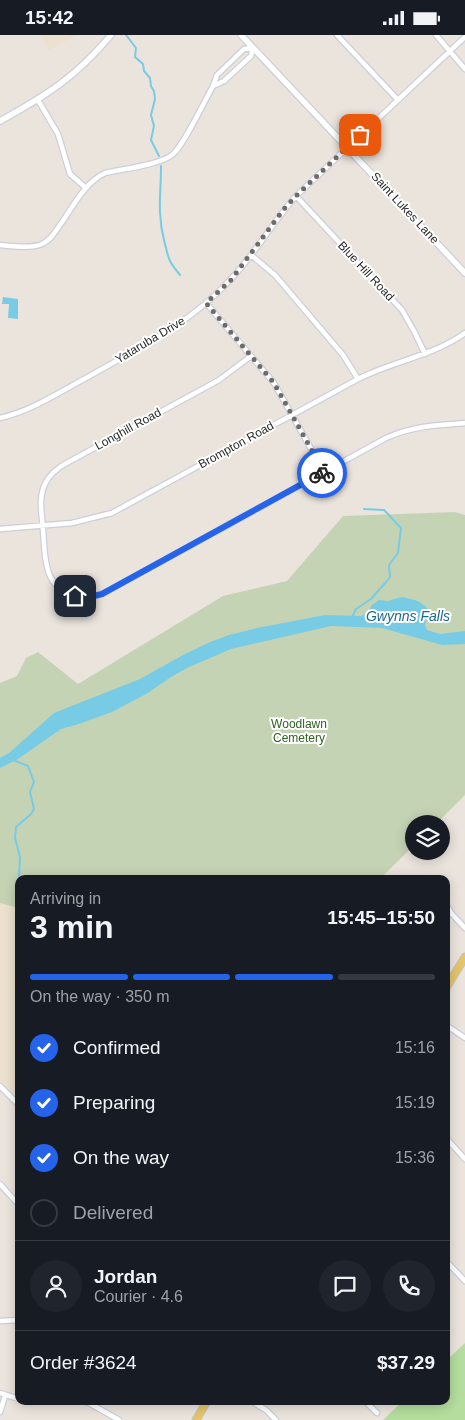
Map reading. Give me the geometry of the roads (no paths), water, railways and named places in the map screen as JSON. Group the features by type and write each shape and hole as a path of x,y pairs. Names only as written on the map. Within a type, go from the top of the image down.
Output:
{"main road":[{"path":"450,981 465,957"},
{"path":"196,1420 205,1405"}],"street":[{"path":"0,121 38,99 71,76 87,62 111,35"},
{"name":"Saint Lukes Lane","path":"241,35 465,273"},
{"path":"337,35 398,100"},
{"path":"436,35 465,69"},
{"name":"Yataruba Drive","path":"0,418 32,407 148,343 178,325 206,303 231,280 284,209 296,196 465,37"},
{"path":"0,245 35,246 48,241 86,188 97,177 105,173 160,161 172,155 180,146 213,86 217,75 244,49 253,48 251,56 224,81 213,86"},
{"path":"38,99 58,134 70,174 86,188"},
{"name":"Blue Hill Road","path":"296,196 402,310 425,354"},
{"path":"251,255 275,275 344,355 358,379"},
{"path":"206,303 274,383 324,472"},
{"name":"Brompton Road","path":"0,529 85,521 112,513 358,379 386,366 425,354 452,342 465,333"},
{"name":"Longhill Road","path":"251,355 219,380 50,475 43,490 41,506 47,570 52,582 57,587 68,594 82,597 102,594 398,433 423,426 465,423"},
{"path":"450,911 465,928"},
{"path":"450,1028 465,1038"},
{"path":"0,1086 15,1101"},
{"path":"450,1142 465,1159"},
{"path":"0,1184 15,1201"},
{"path":"450,1265 465,1281"},
{"path":"0,1321 15,1319"},
{"path":"0,1393 15,1398"},
{"path":"0,1412 5,1396"},
{"path":"93,1405 119,1420"},
{"path":"258,1405 276,1420"},
{"path":"369,1405 377,1413"}],"water":[{"path":"3,297 18,299 18,319 8,318 9,304 2,304"},
{"name":"Gwynns Falls","path":"402,597 417,601 427,608 429,611 425,625 427,630 440,634 465,631 465,644 442,645 382,628 331,626 231,649 189,667 148,693 112,712 61,729 18,759 0,768 0,758 9,753 54,713 140,679 210,642 257,628 325,615 361,616 367,613 372,605 379,600 388,601"}],"waterway":[{"path":"126,35 136,48 135,57 143,64 144,71 150,78 154,91 155,99 151,115 154,126 151,140 159,156"},
{"path":"161,166 160,212 162,230 169,259 180,275"},
{"path":"352,617 356,609 371,599 390,577 389,565 398,553 401,528 384,510 364,509"},
{"path":"13,760 28,766 34,782 30,792 34,809 16,827 15,838 20,857 19,875"}],"park label":[{"name":"Woodlawn Cemetery","path":"299,731"}]}
